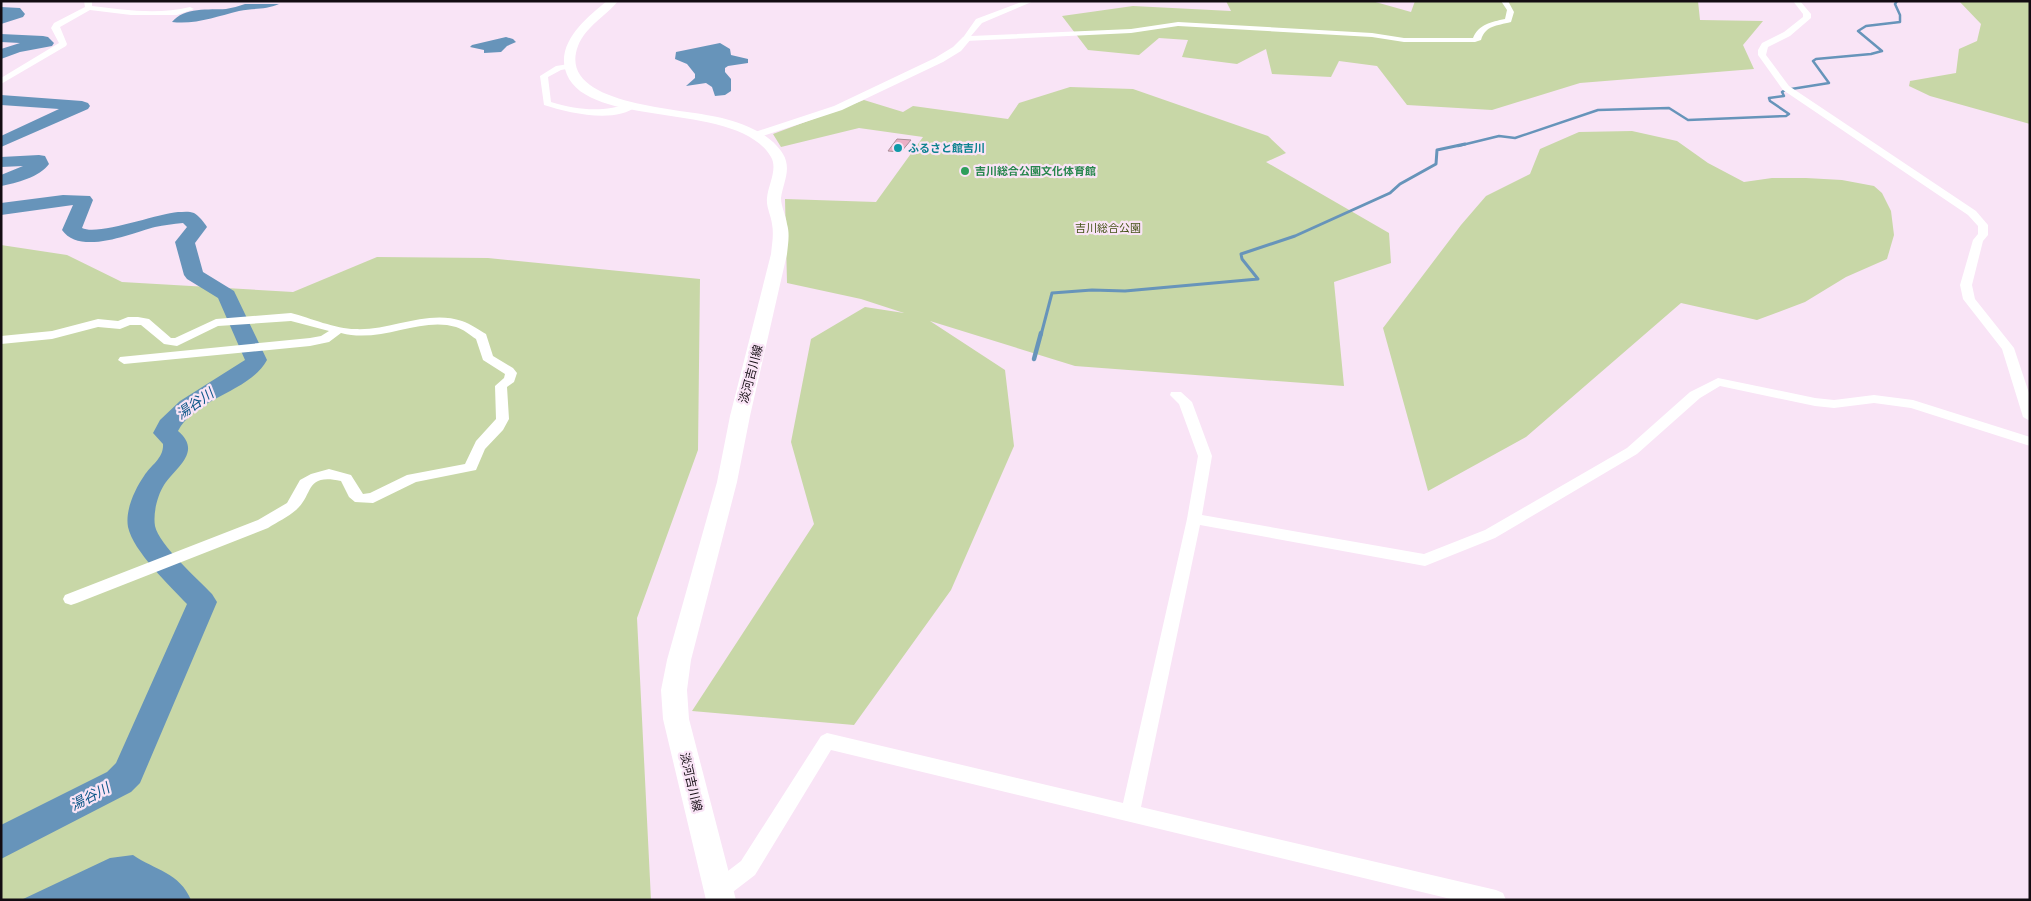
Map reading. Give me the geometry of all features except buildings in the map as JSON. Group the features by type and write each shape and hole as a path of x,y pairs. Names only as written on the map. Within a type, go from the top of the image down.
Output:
{"main road":[{"path":"569,66 570,50 579,35 613,1"},
{"name":"淡河吉川線","path":"569,66 576,81 585,89 612,101 707,119 742,129 768,144 778,159 780,173 774,198 781,233 779,254 740,416 727,482 679,660 674,690 678,728 719,895"}],"street":[{"path":"756,136 838,108 939,60 957,48 979,21 1031,1"},
{"path":"966,39 1132,31 1178,24 1372,35 1404,40 1475,40 1478,38 1479,32 1486,26 1508,20 1512,14 1511,9 1504,1"},
{"path":"1796,1 1807,14 1807,18 1787,34 1765,45 1762,55 1786,88 1972,213 1984,225 1983,235 1978,240 1966,285 1968,299 2008,348 2030,417"},
{"path":"1,82 63,44 55,28 56,25 89,4 131,13 177,13 190,9"},
{"path":"569,66 559,68 544,76 547,104 573,112 586,113 612,111 633,106"},
{"path":"1,340 52,335 98,323 120,325 133,321 145,322 168,341 177,342 216,323 269,317 297,318 353,333 380,332 417,323 439,322 459,324 482,337 487,356 494,364 508,369 511,373 510,379 500,386 499,392 504,411 500,425 480,444 470,467 412,478 373,498 360,499 354,494 346,478 329,474 316,477 304,483 292,506 263,524 71,599"},
{"path":"124,360 310,342 325,339 338,330"},
{"path":"1194,519 1424,560 1490,534 1632,451 1695,395 1718,382 1815,402 1834,404 1874,399 1913,404 2030,442"},
{"path":"1130,812 1194,519 1205,456 1185,402 1176,395"},
{"path":"719,895 748,868 827,741 1496,900"}],"green space":[{"path":"1226,1 1372,1 1411,12 1415,1 1698,1 1700,20 1763,21 1743,45 1754,69 1580,83 1492,110 1407,105 1377,66 1339,61 1331,77 1272,74 1266,49 1237,64 1182,57 1188,40 1159,38 1139,55 1088,50 1062,16 1133,6 1231,11"},
{"path":"1959,1 2030,1 2030,124 1930,96 1909,86 1910,81 1956,73 1959,49 1977,41 1981,24"},
{"name":"吉川総合公園","path":"1070,87 1133,89 1268,136 1286,153 1266,162 1389,233 1391,263 1334,282 1344,386 1075,366 930,321 1005,370 1014,446 951,590 854,725 692,711 814,524 791,442 811,339 865,307 904,313 861,299 787,283 785,199 876,202 923,137 859,128 781,147 773,134 864,100 903,112 913,106 1008,119 1019,103"},
{"path":"1632,131 1677,141 1708,163 1744,182 1772,178 1806,178 1842,180 1874,186 1882,193 1891,211 1894,235 1887,259 1846,277 1805,302 1757,320 1681,303 1526,437 1428,491 1383,328 1461,225 1486,196 1530,174 1540,149 1579,132"},
{"path":"1,245 67,255 122,282 293,292 377,257 488,258 700,279 698,450 637,618 651,900 1,900"}],"water":[{"path":"245,4 279,4 198,21 172,22 177,17 190,12 226,9"},
{"path":"506,37 516,42 507,46 501,52 484,53 484,50 470,47 472,45"},
{"path":"720,43 730,49 731,55 748,59 748,63 725,68 725,72 731,79 731,91 725,95 715,96 712,87 706,83 686,86 695,78 695,74 687,64 675,59 676,52"},
{"path":"133,855 174,878 186,891 191,900 21,900 110,858"}],"waterway":[{"path":"1458,146 1499,136 1515,138 1598,110 1669,108 1688,120 1786,116 1789,114 1770,101 1769,98 1784,96 1782,92 1785,90 1829,83 1813,61 1816,59 1871,54 1882,51 1858,31 1866,26 1900,22 1900,15 1895,4 1897,1"},
{"name":"湯谷川","path":"1,11 15,11 18,14 1,20"},
{"name":"湯谷川","path":"1,38 43,40 47,43 16,48 1,55"},
{"name":"湯谷川","path":"1,100 82,106 1,142"},
{"path":"1041,335 1052,293 1092,290 1125,291 1258,279 1242,259 1241,254 1295,236 1390,193 1400,184 1436,164 1437,150 1465,144"},
{"name":"湯谷川","path":"1,162 39,160 40,164 18,176 1,181"},
{"name":"湯谷川","path":"1,209 63,200 84,200 72,230 90,236 111,234 152,222 187,217 198,227 185,242 194,275 227,295 256,360 252,367 189,406 177,416 165,433 175,442 175,452 171,461 153,482 148,492 144,503 142,527 151,544 202,602 128,773 119,782 1,843"},
{"path":"1034,359 1041,333"}],"place":[{"name":"ふるさと館吉川","path":"898,148"},
{"name":"吉川総合公園文化体育館","path":"965,171"}]}
